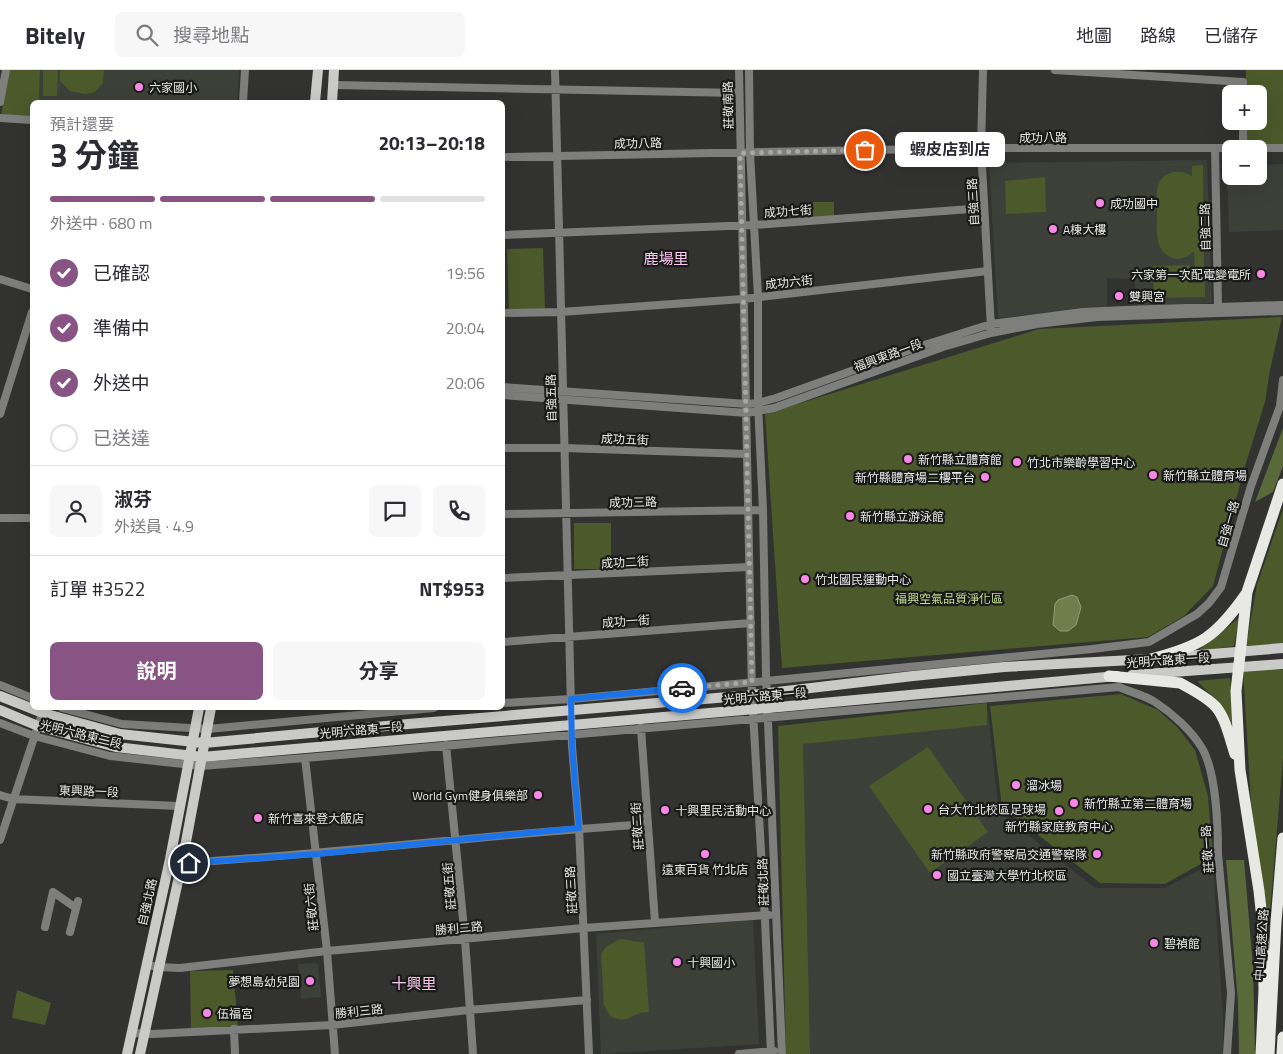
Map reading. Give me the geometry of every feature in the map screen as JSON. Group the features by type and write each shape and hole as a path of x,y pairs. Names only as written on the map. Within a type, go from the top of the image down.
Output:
{"highway":[{"path":"1260,1054 1264,990 1263,928 1240,770 1237,719 1238,668 1247,592 1283,484"},
{"path":"1150,659 1184,649 1207,638 1228,619 1247,592"},
{"path":"1110,676 1180,683 1216,706 1223,719 1240,770"},
{"name":"中山高速公路","path":"1269,1054 1276,922 1283,838"},
{"path":"1282,1054 1283,1037"}],"main road":[{"path":"315,100 318,70"},
{"path":"332,100 334,70"},
{"name":"光明六路東一段","path":"192,742 204,743 752,695 1004,667 1150,659 1283,648"},
{"name":"光明六路東一段","path":"188,760 202,761 768,713 1110,676 1283,664"},
{"name":"光明六路東二段","path":"0,696 30,706"},
{"name":"光明六路東二段","path":"0,710 36,731 188,760"},
{"name":"光明六路東二段","path":"44,710 120,734 192,742"},
{"name":"自強北路","path":"127,1054 170,859 199,710"},
{"name":"自強北路","path":"140,1054 182,863 211,710"}],"street":[{"path":"0,102 6,70"},
{"path":"243,100 245,70"},
{"name":"自強五路","path":"555,70 572,729"},
{"name":"莊敬南路","path":"739,70 749,567 754,714"},
{"name":"莊敬南路","path":"749,70 750,153 758,297 758,408 763,510 768,713"},
{"name":"自強三路","path":"983,70 981,148 991,333"},
{"path":"1055,70 1244,82 1244,85"},
{"path":"333,86 739,92"},
{"path":"0,118 30,120"},
{"name":"成功八路","path":"505,157 981,148 1222,148"},
{"name":"自強二路","path":"1215,148 1218,307"},
{"name":"成功八路","path":"1267,148 1283,148"},
{"name":"成功七街","path":"505,235 742,226 984,208"},
{"name":"成功六街","path":"505,313 560,312 743,299 988,271"},
{"path":"0,279 30,288"},
{"name":"福興東路一段","path":"758,408 918,347 991,324 1083,312 1283,305"},
{"name":"福興東路一段","path":"505,387 562,395 747,409 774,408 936,350 991,333 1037,324 1097,317 1283,311"},
{"path":"0,414 30,318"},
{"name":"自強一路","path":"1149,642 1197,614 1209,603 1221,587 1251,486 1280,406 1283,380"},
{"name":"福興東路一段","path":"505,395 562,395"},
{"name":"成功五街","path":"505,448 747,454"},
{"name":"成功三路","path":"505,514 763,510"},
{"path":"0,518 30,518"},
{"name":"成功二街","path":"505,578 749,567"},
{"name":"成功一街","path":"505,642 751,623"},
{"name":"光明六路東一段","path":"505,703 571,699 766,681 1149,642"},
{"path":"983,659 1004,667"},
{"path":"0,685 30,697"},
{"name":"光明六路東一段","path":"768,713 1119,687"},
{"name":"莊敬一路","path":"1119,687 1154,702 1182,724 1202,748 1210,767 1218,836 1231,993 1227,1054"},
{"path":"0,840 44,710"},
{"name":"光明六路東二段","path":"70,710 122,724 195,728"},
{"name":"光明六路東一段","path":"195,728 208,729 333,712 384,710"},
{"name":"莊敬北路","path":"768,713 782,1052"},
{"name":"光明六路東一段","path":"202,761 305,758 446,745 572,729 642,728 754,714"},
{"name":"莊敬北路","path":"754,714 771,1053"},
{"name":"光明六路東二段","path":"0,723 36,731"},
{"name":"莊敬二街","path":"642,728 655,922"},
{"name":"莊敬三路","path":"572,729 579,828 589,1054"},
{"name":"莊敬五街","path":"446,745 465,939 473,1054"},
{"name":"莊敬六街","path":"305,758 327,951 335,1054"},
{"name":"東興路一段","path":"0,795 13,799 179,806"},
{"path":"182,863 317,854 579,828 648,824"},
{"path":"45,927 53,892 77,904 70,932"},
{"name":"勝利二路","path":"146,965 180,968 327,951 655,922 776,914"},
{"name":"勝利三路","path":"132,1033 145,1034 332,1025 469,1010 587,1000"},
{"path":"234,1029 235,1054"},
{"path":"739,1054 782,1052"}],"shaded area":[{"name":"六家國小","path":"40,70 239,70 237,100 39,100"},
{"name":"成功國中","path":"1207,160 1212,303 1138,306 1134,279 1107,278 1107,308 998,318 989,163"},
{"path":"1283,164 1283,230 1229,232 1228,185 1267,185 1267,165"},
{"path":"1283,428 1283,466 1273,492 1255,502"},
{"path":"1072,595 1077,597 1081,607 1076,625 1068,631 1060,631 1053,625 1055,604 1058,600"},
{"name":"國立臺灣大學竹北校區","path":"988,711 998,808 1006,817 1095,888 1165,888 1213,863 1223,1020 1223,1054 800,1054 791,733"},
{"path":"1226,860 1244,860 1253,967 1255,1054 1239,1054 1238,1002"},
{"name":"十興國小","path":"753,920 759,1044 601,1054 596,934"},
{"name":"夢想島幼兒園","path":"318,963 321,997 301,999 298,964"}],"green space":[{"path":"9,70 40,70 39,100 30,100 30,118 1,115"},
{"path":"43,70 58,70 57,96 43,96"},
{"path":"60,70 104,70 103,83 95,92 86,94 70,91 60,81"},
{"path":"1246,70 1283,70 1283,148 1267,148 1267,140 1243,140 1244,130 1267,130 1267,85 1245,85"},
{"path":"1203,165 1204,280 1195,280 1194,251 1185,258 1176,259 1162,251 1157,234 1157,194 1158,185 1165,176 1170,173 1180,172 1192,176 1192,166"},
{"path":"1045,177 1046,212 1006,214 1005,181"},
{"path":"813,202 834,202 834,218 813,219"},
{"path":"543,248 545,309 509,310 507,249"},
{"path":"1190,265 1190,283 1205,282 1205,297 1154,298 1153,266"},
{"name":"福興空氣品質淨化區","path":"1282,317 1265,402 1245,466 1213,586 1184,616 1148,637 782,668 765,414 1039,329"},
{"path":"1283,509 1283,644 1246,646 1257,585"},
{"path":"574,523 611,523 611,569 574,569"},
{"path":"1239,618 1234,646 1196,652"},
{"path":"1243,670 1283,670 1283,758 1268,936 1251,803"},
{"path":"1230,678 1234,727 1213,697 1197,681"},
{"path":"1121,694 1158,710 1178,728 1195,750 1208,796 1213,857 1165,884 1100,883 1002,807 990,706"},
{"path":"987,703 987,725 803,744 810,1054 786,1054 778,726"},
{"name":"台大竹北校區足球場","path":"928,747 988,832 930,873 869,786"},
{"path":"619,939 644,942 649,1012 622,1020 610,1016 604,1005 601,954 606,947"},
{"path":"233,970 238,1027 191,1028 190,971"},
{"path":"17,990 51,1003 45,1025 12,1018"}],"way so far":[{"path":"682,688 752,682 740,153 865,150"}],"place":[{"name":"六家國小","path":"139,87"},
{"name":"蝦皮店到店","path":"865,150"},
{"name":"成功國中","path":"1100,203"},
{"name":"A棟大樓","path":"1053,229"},
{"name":"六家第一次配電變電所","path":"1261,274"},
{"name":"雙興宮","path":"1119,296"},
{"name":"新竹縣立體育館","path":"908,459"},
{"name":"竹北市樂齡學習中心","path":"1017,462"},
{"name":"新竹縣立體育場","path":"1153,475"},
{"name":"新竹縣體育場二樓平台","path":"985,477"},
{"name":"新竹縣立游泳館","path":"850,516"},
{"name":"竹北國民運動中心","path":"805,579"},
{"name":"溜冰場","path":"1016,785"},
{"name":"World Gym健身俱樂部","path":"538,795"},
{"name":"新竹縣立第二體育場","path":"1074,803"},
{"name":"台大竹北校區足球場","path":"928,809"},
{"name":"十興里民活動中心","path":"665,810"},
{"name":"新竹縣家庭教育中心","path":"1059,811"},
{"name":"新竹喜來登大飯店","path":"258,818"},
{"name":"遠東百貨 竹北店","path":"705,854"},
{"name":"新竹縣政府警察局交通警察隊","path":"1097,854"},
{"name":"國立臺灣大學竹北校區","path":"937,875"},
{"name":"碧禎館","path":"1154,943"},
{"name":"十興國小","path":"677,962"},
{"name":"夢想島幼兒園","path":"310,981"},
{"name":"伍福宮","path":"207,1013"}],"district":[{"name":"鹿場里","path":"666,258"},
{"name":"十興里","path":"414,983"}],"route":[{"path":"189,863 317,854 579,828 572,746 571,699 682,688"}]}
